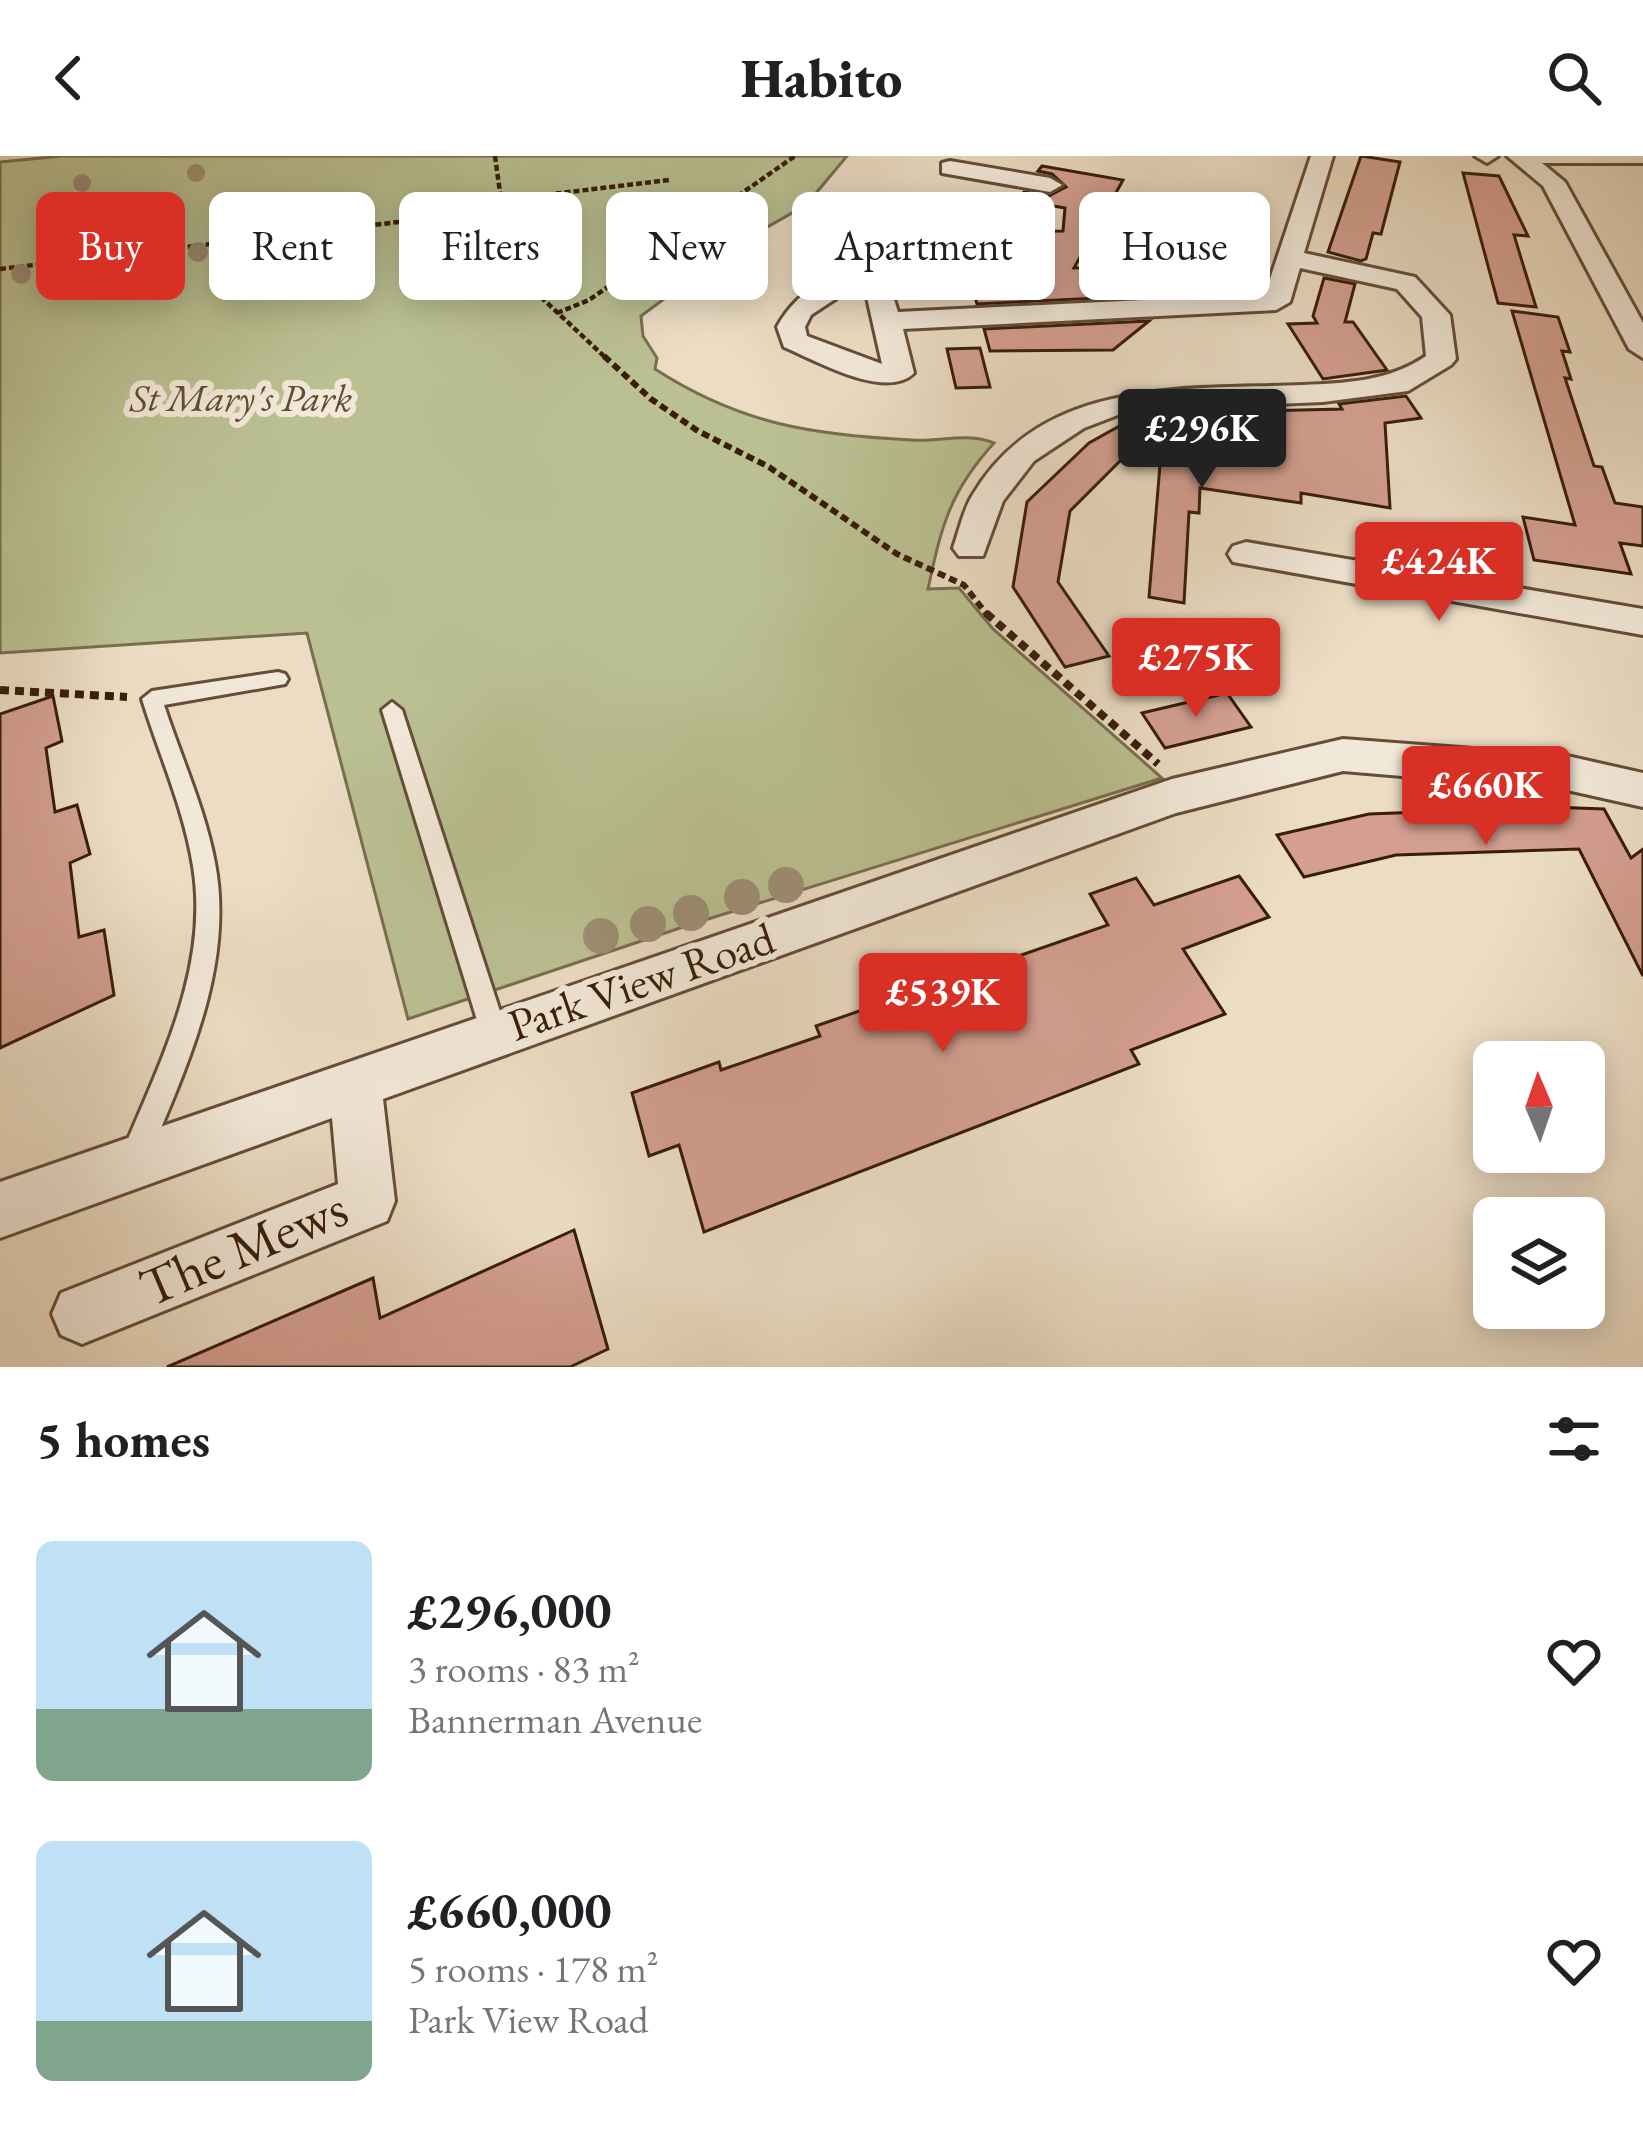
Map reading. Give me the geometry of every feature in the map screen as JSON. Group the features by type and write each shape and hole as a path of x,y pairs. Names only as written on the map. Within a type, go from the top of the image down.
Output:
{"street":[{"path":"889,321 1276,302 1322,156"},
{"path":"1521,156 1643,156"},
{"path":"1521,156 1553,182 1643,349"},
{"path":"950,168 1003,166 1050,185"},
{"path":"971,548 987,499 1023,454 1091,414 1127,400 1323,393 1408,382 1441,359 1436,315 1406,283 1290,258"},
{"path":"1602,277 1643,282"},
{"path":"1246,554 1643,622"},
{"name":"Park View Road","path":"0,1210 1187,793 1343,755 1567,773 1643,790"},
{"name":"The Mews","path":"82,1315 367,1201 355,1082"}],"lane":[{"path":"133,1162 184,1035 207,932 207,882 195,828 152,699 278,679"},
{"path":"392,710 494,1033"}],"path":[{"path":"495,156 501,192"},
{"path":"557,314 589,299 795,156"},
{"path":"569,192 669,180"},
{"path":"0,269 399,222"},
{"path":"544,300 651,399 698,431 769,467 897,554 964,585 993,622 1187,793"},
{"path":"0,690 152,699"}],"green space":[{"name":"St Mary's Park","path":"62,156 847,156 817,192 792,192 792,213 768,227 768,192 606,192 606,300 663,300 641,316 643,336 657,358 655,369 717,403 809,430 994,443 967,477 949,511 928,589 959,588 993,629 1162,778 692,924 408,1019 307,633 0,653 0,162"}],"building":[{"path":"1361,156 1400,162 1381,234 1373,233 1366,259 1361,261 1328,252"},
{"path":"1042,166 1123,180 1116,192 1079,192 1079,259 1074,268 1079,268 1079,299 977,304 976,300 1055,300 1055,231 1063,231 1065,208 1055,206 1055,193 1066,187 1052,174 1038,171"},
{"path":"1463,173 1499,176 1528,236 1514,235 1536,307 1498,303"},
{"path":"1324,278 1355,284 1345,322 1353,322 1387,370 1323,379 1288,324 1317,323 1313,316"},
{"path":"1512,311 1558,317 1570,352 1562,351 1571,379 1565,378 1594,466 1602,467 1615,503 1643,507 1643,546 1620,543 1631,574 1534,560 1523,517 1575,525"},
{"path":"1149,321 1113,350 990,351 984,329"},
{"path":"980,348 990,387 956,388 947,349"},
{"path":"1406,396 1421,418 1385,423 1390,508 1301,493 1301,503 1200,488 1199,513 1189,512 1184,603 1149,597 1164,417 1070,511 1058,582 1109,656 1065,667 1013,587 1027,502 1089,443 1141,414 1342,409 1339,404"},
{"path":"1227,693 1251,727 1165,748 1142,713"},
{"path":"53,696 62,741 46,748 55,812 77,805 90,854 70,863 79,937 104,930 114,995 0,1048 0,714"},
{"path":"1604,809 1631,858 1643,849 1643,976 1579,849 1396,855 1304,877 1277,835 1369,814"},
{"path":"1239,876 1269,917 1183,949 1225,1014 1131,1050 1139,1064 704,1232 679,1145 649,1156 632,1093 719,1062 721,1070 820,1036 816,1026 1108,925 1090,894 1136,878 1154,905"},
{"path":"574,1230 608,1349 570,1367 167,1367 373,1278 380,1318"}]}
